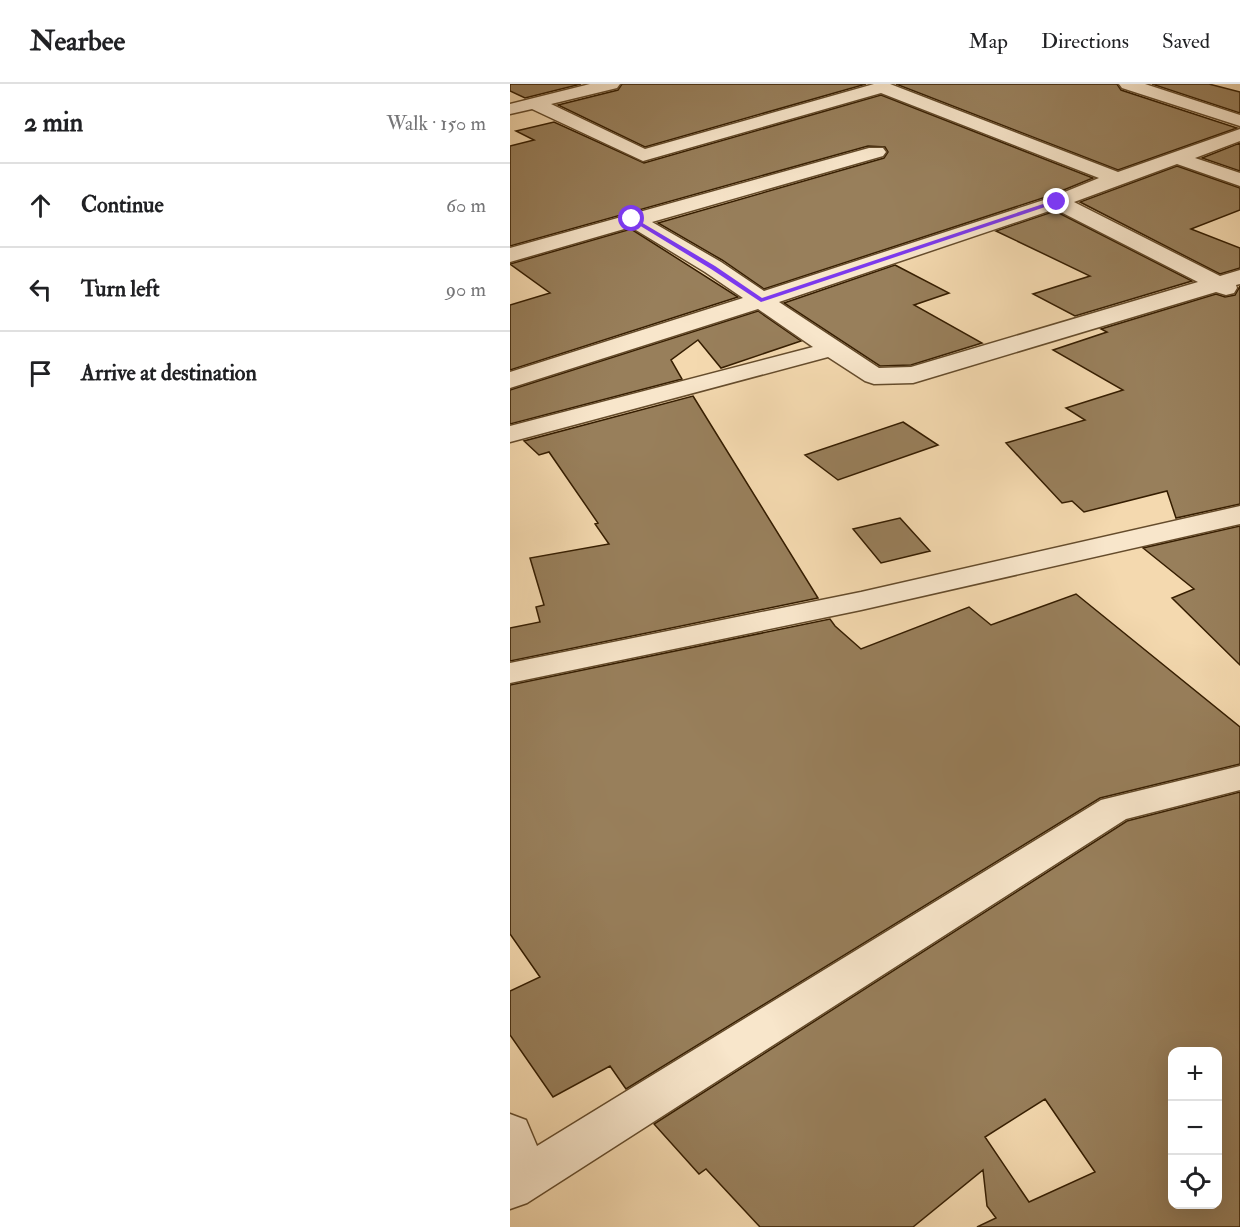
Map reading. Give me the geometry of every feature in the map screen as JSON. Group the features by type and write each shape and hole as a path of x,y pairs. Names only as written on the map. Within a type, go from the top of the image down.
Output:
{"street":[{"path":"510,109 611,84"},
{"path":"1128,84 1240,121"},
{"path":"534,103 643,155 882,87 1116,178"},
{"path":"510,380 1057,202 1116,178 1180,159 1240,135"},
{"path":"510,255 876,152"},
{"path":"1180,159 1240,180"},
{"path":"1057,202 1228,280 1240,295"},
{"path":"632,219 713,267 874,376 913,375 1228,280"},
{"path":"510,434 832,349"},
{"path":"510,673 849,603 1240,515"},
{"path":"510,1134 516,1183 1114,808 1240,778"}],"building":[{"path":"510,84 581,84 525,98 510,91"},
{"path":"622,84 866,84 645,147 558,105 618,90"},
{"path":"896,84 1117,84 1121,90 1237,128 1118,170"},
{"path":"1152,84 1209,84 1240,92 1240,113"},
{"path":"881,95 1093,178 1049,196 764,289 722,260 658,223 884,158 888,152 885,147 868,146 510,246 510,146 534,140 516,131 554,122 644,163"},
{"path":"1240,143 1240,171 1202,158"},
{"path":"1177,166 1240,188 1240,210 1191,229 1240,248 1240,268 1220,274 1080,202"},
{"path":"1055,211 1192,281 1075,316 1033,294 1090,276 996,231"},
{"path":"631,229 738,297 510,370 510,305 550,293 510,264"},
{"path":"895,265 949,293 914,305 982,343 911,365 880,366 784,303"},
{"path":"1240,286 1240,504 1176,518 1167,491 1084,512 1072,501 1062,503 1006,443 1085,420 1066,408 1123,390 1053,350 1107,332 1101,329 1216,294 1225,297 1235,295"},
{"path":"758,311 801,341 721,368 698,340 671,360 682,379 510,424 510,390"},
{"path":"693,396 818,598 510,661 510,628 540,622 536,607 544,605 530,558 609,544 595,524 598,523 549,452 539,455 524,441"},
{"path":"903,422 938,445 838,480 805,455"},
{"path":"900,518 930,551 881,563 853,529"},
{"path":"1240,526 1240,665 1172,598 1194,589 1143,548"},
{"path":"1076,594 1240,727 1240,764 1100,798 626,1089 610,1066 553,1097 510,1035 510,991 540,977 510,934 510,685 830,619 861,649 969,607 991,625"},
{"path":"1240,792 1240,1227 977,1227 996,1218 987,1206 983,1170 913,1227 760,1227 706,1169 699,1174 654,1124 1127,821","holes":["1045,1099 1095,1172 1029,1202 985,1137"]}],"route":[{"path":"632,219 713,267 761,300 1057,202"}]}
